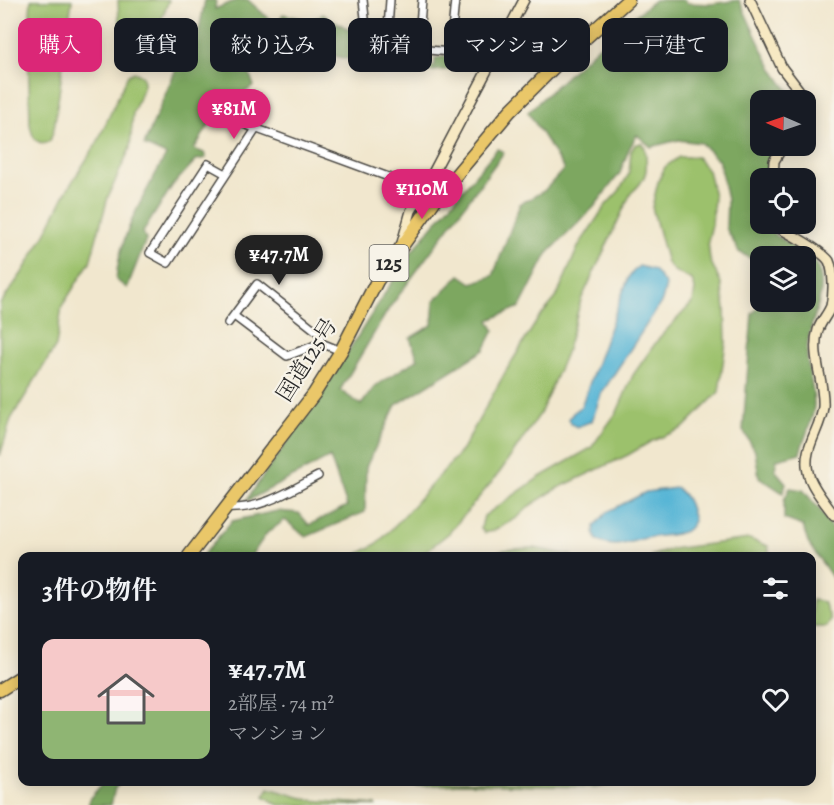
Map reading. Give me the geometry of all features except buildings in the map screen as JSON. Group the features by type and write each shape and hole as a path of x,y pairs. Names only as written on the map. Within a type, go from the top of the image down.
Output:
{"highway":[{"name":"国道125号","path":"192,552 314,394 341,351 377,281 435,200 510,111 561,60 628,0"},
{"path":"0,690 18,679"}],"street":[{"path":"363,0 365,18"},
{"path":"389,18 390,0"},
{"path":"421,18 422,0"},
{"path":"432,50 450,52 455,0"},
{"path":"402,243 411,211 524,0"},
{"path":"750,0 782,68 799,90"},
{"path":"230,119 424,190 435,200"},
{"path":"226,174 208,164 150,253 168,263 256,129"},
{"path":"789,234 818,251 828,259 833,269 834,293 831,307 818,330 817,338 818,373 824,404 821,422 807,454 807,463 808,473 822,500 834,515"},
{"path":"228,323 257,284 319,333 321,343"},
{"path":"234,316 287,356 321,343 341,351"},
{"path":"227,508 257,505 318,476"}],"green space":[{"path":"31,0 72,0 69,18 30,18"},
{"path":"118,0 169,0 162,18 119,18"},
{"path":"205,0 216,0 215,9 237,0 248,0 268,18 210,18 210,72 249,72 254,86 219,109 194,149 204,153 206,158 196,160 172,186 143,232 146,240 127,288 116,280 122,246 134,215 166,155 144,145 175,72 198,72 198,35"},
{"path":"655,0 685,0 686,3 711,4 739,0 770,64 788,90 750,90 750,156 770,156 768,168 750,168 750,234 774,234 793,246 750,246 750,258 739,252 726,228 727,200 719,161 701,143 678,140 651,147 637,135 620,173 594,207 547,254 520,307 489,320 494,330 484,350 396,405 366,467 365,512 306,537 285,520 267,533 254,552 205,552 232,521 277,511 299,513 309,525 347,506 330,457 245,502 327,385 409,255 497,149 504,152 388,310 340,390 361,405 375,386 418,359 410,338 432,325 434,301 460,275 472,283 493,276 520,204 544,191 564,169 528,112 571,72 590,72 590,54 602,43 602,72 728,72 728,18 632,18"},
{"path":"283,14 299,18 280,18"},
{"path":"323,14 330,18 316,18"},
{"path":"336,22 348,29 348,59 336,56"},
{"path":"444,57 444,70 432,71 435,58"},
{"path":"29,72 62,72 54,129 50,141 38,142 32,133"},
{"path":"134,72 143,76 144,85 133,113 130,148 108,197 90,262 62,306 56,346 11,419 0,456 0,304 22,273 67,190 97,143 128,75"},
{"path":"641,143 645,148 646,173 641,183 631,193 581,300 566,353 540,414 500,472 449,533 425,552 362,552 378,543 462,450 538,319 556,298 579,245 629,174 631,151 635,145"},
{"path":"679,157 697,157 708,170 714,196 712,225 708,241 710,260 721,283 725,308 726,342 719,392 683,428 556,489 531,505 517,518 485,533 481,528 484,516 540,477 591,448 617,412 633,375 659,338 693,302 695,289 692,280 674,271 667,263 652,207 658,182 665,167"},
{"path":"816,264 821,281 821,292 807,349 814,410 800,453 777,459 775,470 786,483 783,493 759,477 755,451 743,430 752,314 754,312 816,312"},
{"path":"790,488 803,490 820,510 834,532 834,580 808,543 803,526 784,519 784,500"},
{"path":"749,539 768,546 769,552 663,552"},
{"path":"534,548 554,552 496,552"},
{"path":"816,601 824,602 831,620 827,627 816,627"},
{"path":"100,786 117,786 111,805 89,805 89,799"},
{"path":"550,786 600,786 594,787"},
{"path":"269,788 310,800 377,805 278,805 264,796"}],"water":[{"path":"639,266 654,270 666,285 662,301 601,394 592,421 577,427 571,424 569,419 581,407 622,294 630,275"},
{"path":"676,488 686,498 692,512 694,521 688,530 618,545 597,540 594,533 595,526 607,512 646,492"}]}
